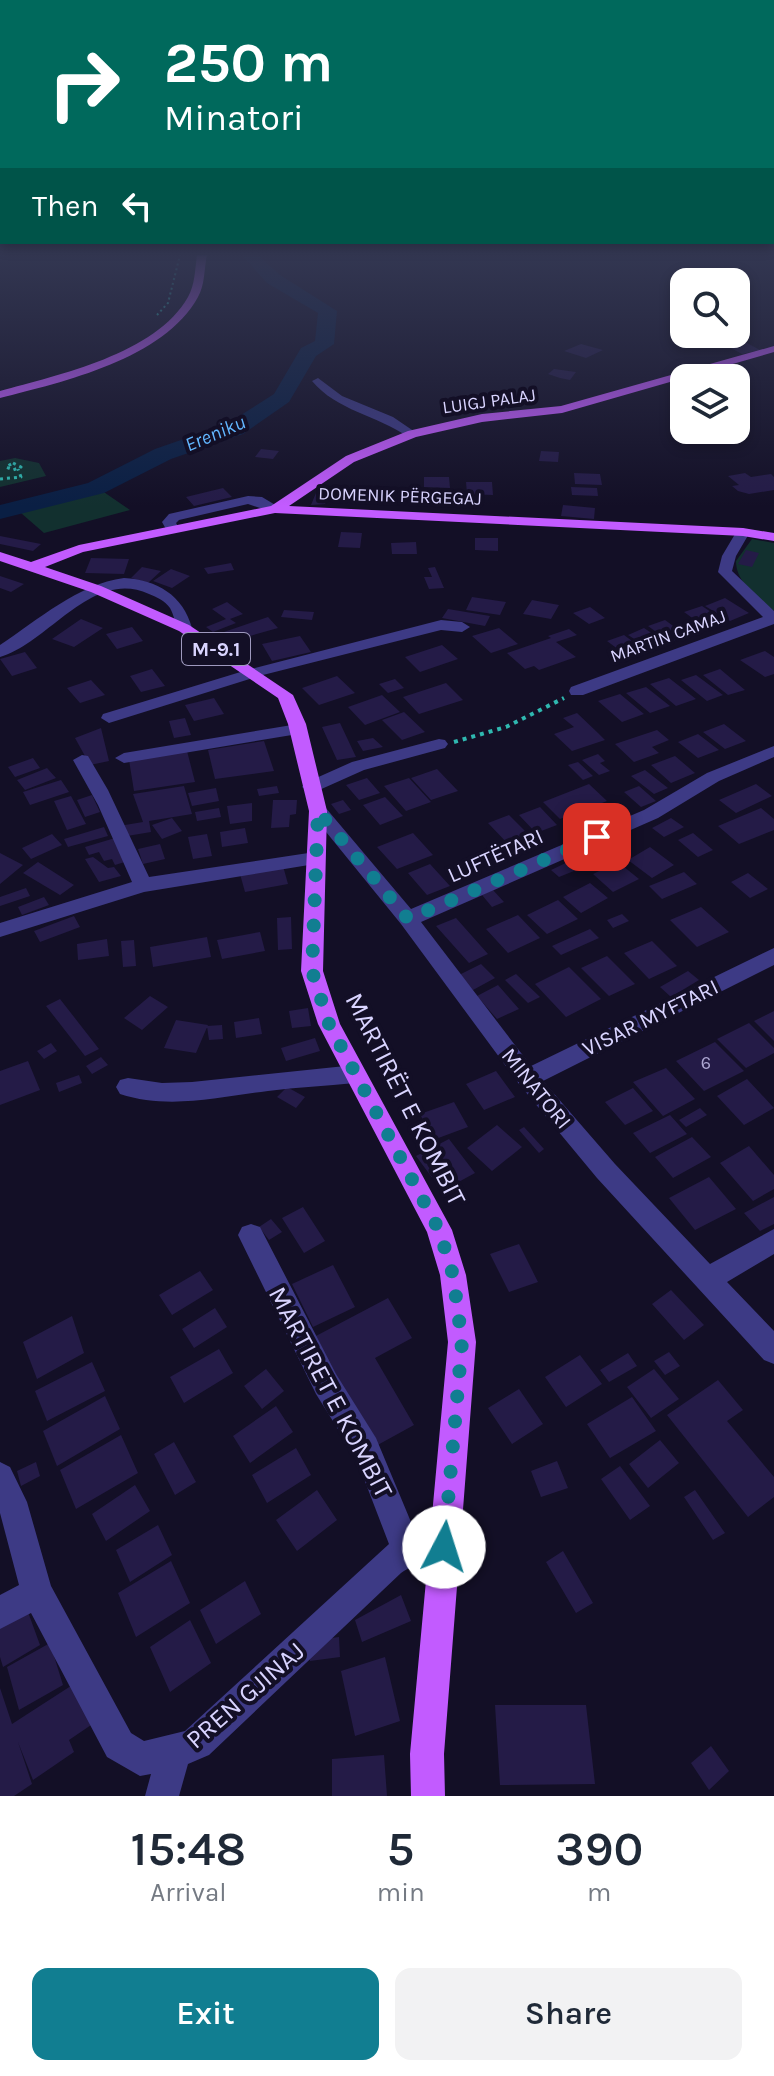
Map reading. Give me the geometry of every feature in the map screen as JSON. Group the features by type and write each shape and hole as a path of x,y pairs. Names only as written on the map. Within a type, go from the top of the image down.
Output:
{"main road":[{"path":"0,388 75,365 131,339"},
{"path":"0,395 101,363 146,339"},
{"name":"LUIGJ PALAJ","path":"275,509 350,459 412,434 482,418 562,409 774,349"},
{"name":"DOMENIK PËRGEGAJ","path":"31,567 79,549 275,509 743,532 774,537"},
{"name":"M-9.1","path":"0,556 31,567"},
{"name":"MARTIRËT E KOMBIT","path":"31,567 96,589 184,628 285,695 298,729 314,799 312,971 329,1024 439,1230 453,1275 462,1342 427,1754 428,1796"}],"street":[{"path":"318,381 324,390 357,408 396,420 412,434"},
{"name":"MARTIN CAMAJ","path":"577,691 773,619 725,572 729,556 743,532"},
{"path":"0,652 96,589"},
{"path":"109,718 253,673 441,625 462,627"},
{"path":"124,758 298,729"},
{"path":"314,799 358,766 439,744"},
{"name":"LUFTËTARI","path":"408,919 651,814 713,777 774,751"},
{"path":"82,760 100,787 119,837 143,885"},
{"name":"MINATORI","path":"314,799 527,1078 606,1171 774,1351"},
{"path":"0,930 143,885 315,858"},
{"name":"VISAR MYFTARI","path":"527,1078 774,956"},
{"path":"128,1087 162,1094 211,1092 257,1083 355,1074"},
{"name":"MARTIRET E KOMBIT","path":"251,1235 326,1384 366,1448 386,1492 406,1550"},
{"path":"707,1280 774,1240"},
{"name":"PREN GJINAJ","path":"0,1477 12,1502 37,1592 119,1745 140,1759 174,1753 197,1743 406,1550"},
{"path":"406,1550 444,1547"},
{"path":"0,1613 37,1592"},
{"path":"162,1796 174,1753"}],"path":[{"path":"0,470 18,469 21,477 0,479"},
{"path":"439,744 469,740 506,727 539,714 577,691"}],"green space":[{"path":"15,458 39,463 46,476 0,487 0,461"},
{"path":"95,486 130,510 44,533 21,513"},
{"path":"752,539 774,543 774,611 749,589 737,569 736,561"}],"building":[{"path":"581,344 603,350 586,358 564,351"},
{"path":"750,345 760,350 742,354 731,348 750,348"},
{"path":"554,369 576,372 570,380 548,374"},
{"path":"261,449 279,451 273,459 255,457"},
{"path":"541,451 559,452 558,462 539,461"},
{"path":"574,473 600,474 602,485 575,484"},
{"path":"745,473 751,477 771,474 774,490 749,494 738,491 732,486 739,485 728,476"},
{"path":"424,477 449,477 450,488 424,487"},
{"path":"466,482 492,482 493,495 467,494"},
{"path":"571,487 597,488 598,496 572,495"},
{"path":"223,488 232,497 194,506 186,497"},
{"path":"316,493 330,493 325,504 311,505"},
{"path":"563,505 595,508 594,519 561,516"},
{"path":"341,532 362,533 360,548 338,547"},
{"path":"0,536 41,544 33,551 0,544"},
{"path":"475,538 498,538 498,551 475,550"},
{"path":"416,542 417,554 392,554 391,543"},
{"path":"746,550 759,553 752,567 738,564"},
{"path":"91,558 129,559 124,574 85,573"},
{"path":"231,563 234,570 208,574 204,568"},
{"path":"142,567 161,571 148,583 131,578"},
{"path":"435,567 444,588 429,589 424,577 432,577 428,568"},
{"path":"171,569 190,576 172,588 153,581"},
{"path":"0,576 24,584 11,592 0,588"},
{"path":"472,597 506,602 500,615 466,610"},
{"path":"725,598 749,613 730,621 705,606"},
{"path":"532,600 559,605 551,619 523,614"},
{"path":"227,602 243,614 230,619 236,623 213,632 206,627 226,619 212,609"},
{"path":"702,606 726,622 706,628 684,612"},
{"path":"590,607 605,618 589,624 573,613"},
{"path":"448,609 490,616 485,626 442,618"},
{"path":"284,610 314,612 312,620 281,617"},
{"path":"268,617 278,628 232,641 224,632"},
{"path":"81,619 103,628 74,647 52,639"},
{"path":"665,620 687,636 670,642 648,626"},
{"path":"132,627 143,641 117,649 106,634"},
{"path":"499,628 518,644 491,653 472,636"},
{"path":"644,628 665,642 650,649 628,635"},
{"path":"569,629 577,635 556,642 576,657 539,670 534,666 525,669 507,653 551,638 548,636"},
{"path":"624,635 644,650 627,656 607,641"},
{"path":"300,636 311,652 272,661 262,644"},
{"path":"442,645 458,659 420,672 405,657"},
{"path":"765,651 774,657 774,674 765,677 740,660"},
{"path":"25,652 37,668 12,676 0,659"},
{"path":"152,669 165,686 141,692 130,676"},
{"path":"720,669 745,690 728,695 703,675"},
{"path":"696,675 723,695 707,701 681,680"},
{"path":"337,676 355,693 319,705 302,688"},
{"path":"669,678 696,699 676,706 650,684"},
{"path":"395,679 404,688 388,693 379,684"},
{"path":"91,680 105,695 80,703 67,688"},
{"path":"446,683 463,700 419,714 403,697"},
{"path":"646,687 670,706 650,713 626,693"},
{"path":"620,694 644,714 622,722 598,701"},
{"path":"382,695 400,712 365,725 348,707"},
{"path":"214,698 224,714 194,721 185,705"},
{"path":"404,712 425,732 402,740 382,720"},
{"path":"577,713 605,740 572,751 554,734 574,727 563,718"},
{"path":"185,718 191,735 174,738 169,721"},
{"path":"340,723 356,757 337,760 322,727"},
{"path":"724,724 746,741 725,749 703,732"},
{"path":"101,728 109,761 90,765 75,738"},
{"path":"657,730 669,740 652,747 659,753 634,762 615,744"},
{"path":"698,734 719,750 698,758 678,742"},
{"path":"373,738 383,747 363,751 357,741"},
{"path":"264,741 274,771 215,779 208,750"},
{"path":"187,751 195,782 134,791 129,760"},
{"path":"598,754 605,761 600,763 610,771 599,775 582,760"},
{"path":"675,756 695,773 671,783 651,765"},
{"path":"33,758 40,768 15,777 8,767"},
{"path":"578,762 593,776 583,780 568,765"},
{"path":"47,768 56,778 25,790 17,780"},
{"path":"437,769 458,791 431,800 411,778"},
{"path":"645,770 668,788 654,794 631,776"},
{"path":"367,778 380,793 359,800 346,785"},
{"path":"409,778 431,802 406,811 384,786"},
{"path":"61,780 69,792 30,805 23,792"},
{"path":"589,784 607,801 560,819 543,802"},
{"path":"756,784 772,796 736,813 719,800"},
{"path":"184,786 192,814 149,821 151,832 121,837 119,826 143,822 133,794"},
{"path":"277,786 279,793 259,796 257,789"},
{"path":"639,786 656,801 641,807 624,792"},
{"path":"216,788 219,801 192,806 188,793"},
{"path":"92,795 100,812 85,817 77,800"},
{"path":"71,796 86,824 67,830 54,801"},
{"path":"385,797 403,816 380,825 363,805"},
{"path":"273,800 297,800 296,814 290,815 289,827 271,828"},
{"path":"343,800 351,810 339,814 331,804"},
{"path":"252,803 252,821 230,824 227,806"},
{"path":"540,807 557,825 536,833 519,815"},
{"path":"219,808 221,817 197,821 195,812"},
{"path":"761,808 774,819 774,830 739,844 718,826"},
{"path":"509,815 530,836 509,845 488,823"},
{"path":"172,818 182,831 162,839 152,825"},
{"path":"671,818 684,827 664,837 652,828"},
{"path":"104,827 108,836 68,847 64,839"},
{"path":"245,828 248,843 222,847 220,832"},
{"path":"413,833 433,855 397,869 377,847"},
{"path":"693,833 713,850 698,857 678,840"},
{"path":"52,834 62,845 31,859 22,848"},
{"path":"207,834 212,856 193,859 188,837"},
{"path":"115,838 128,861 115,865 112,859 104,861 99,852 89,855 85,847"},
{"path":"160,844 165,859 143,864 138,849"},
{"path":"650,847 674,865 652,878 628,860"},
{"path":"0,853 23,865 0,884"},
{"path":"93,857 108,868 114,867 121,876 99,882 85,859"},
{"path":"570,861 579,869 559,877 551,870"},
{"path":"38,862 74,885 60,895 23,873"},
{"path":"618,862 639,879 613,892 593,874"},
{"path":"430,864 450,886 427,895 408,873"},
{"path":"283,866 288,884 245,892 240,874"},
{"path":"684,872 697,884 662,899 649,886"},
{"path":"748,873 768,889 750,898 731,882"},
{"path":"590,883 608,898 581,913 563,897"},
{"path":"26,888 30,896 0,906 0,897"},
{"path":"493,890 504,902 492,907 482,895"},
{"path":"44,897 49,905 22,915 18,907"},
{"path":"558,900 578,919 547,934 527,915"},
{"path":"701,907 729,932 697,947 670,920"},
{"path":"622,914 629,921 613,928 607,920"},
{"path":"518,915 540,938 508,953 486,929"},
{"path":"74,916 80,927 40,942 34,931"},
{"path":"291,917 292,949 278,950 277,918"},
{"path":"456,918 488,954 469,963 436,926"},
{"path":"590,929 599,938 561,955 552,946"},
{"path":"260,932 265,951 222,959 217,940"},
{"path":"207,937 211,957 153,967 150,947"},
{"path":"107,939 109,956 78,960 77,944"},
{"path":"134,940 136,966 123,967 121,941"},
{"path":"652,941 677,966 649,979 624,953"},
{"path":"607,956 635,984 609,996 581,968"},
{"path":"481,964 495,978 473,990 459,975"},
{"path":"569,967 601,999 566,1017 535,984"},
{"path":"688,971 699,980 671,997 660,987"},
{"path":"516,974 540,997 528,1003 505,980"},
{"path":"498,985 519,1009 497,1019 477,996"},
{"path":"150,996 168,1007 142,1030 124,1018"},
{"path":"60,999 99,1049 85,1056 46,1006"},
{"path":"308,1008 311,1026 292,1028 289,1011"},
{"path":"774,1011 774,1041 754,1021"},
{"path":"259,1018 262,1034 236,1038 234,1022"},
{"path":"176,1020 208,1025 196,1053 164,1048"},
{"path":"749,1023 774,1048 774,1053 746,1068 717,1039"},
{"path":"222,1025 223,1039 209,1040 207,1026"},
{"path":"315,1038 320,1051 286,1061 281,1048"},
{"path":"715,1042 744,1071 704,1091 676,1061"},
{"path":"51,1043 57,1051 44,1059 37,1051"},
{"path":"101,1057 108,1065 92,1074 86,1066"},
{"path":"28,1061 40,1090 0,1105 0,1071"},
{"path":"666,1068 695,1099 663,1116 633,1082"},
{"path":"496,1071 515,1097 484,1110 466,1084"},
{"path":"79,1075 82,1083 59,1092 56,1083"},
{"path":"747,1079 774,1108 744,1125 717,1096"},
{"path":"287,1087 305,1097 296,1108 277,1097"},
{"path":"633,1088 653,1111 625,1125 605,1102"},
{"path":"454,1102 468,1127 433,1140 420,1114"},
{"path":"700,1108 707,1115 686,1127 679,1120"},
{"path":"670,1115 687,1134 650,1153 633,1133"},
{"path":"497,1125 522,1147 492,1171 467,1148"},
{"path":"524,1127 544,1149 539,1153 519,1130"},
{"path":"692,1137 711,1157 673,1178 655,1157"},
{"path":"449,1139 475,1173 442,1191 416,1156"},
{"path":"749,1146 774,1175 774,1189 753,1201 720,1163"},
{"path":"709,1177 736,1209 695,1230 669,1198"},
{"path":"774,1197 774,1224 760,1231 744,1213"},
{"path":"303,1207 325,1241 304,1253 282,1218"},
{"path":"271,1219 282,1232 269,1240 259,1227"},
{"path":"519,1244 538,1282 509,1292 490,1254"},
{"path":"333,1265 355,1307 313,1327 292,1284"},
{"path":"200,1271 213,1290 172,1315 159,1295"},
{"path":"671,1290 704,1325 684,1340 652,1304"},
{"path":"388,1298 412,1338 375,1358 414,1425 374,1447 314,1337"},
{"path":"215,1308 227,1327 194,1348 182,1329"},
{"path":"72,1316 84,1353 37,1379 23,1342"},
{"path":"219,1349 233,1373 184,1403 170,1377"},
{"path":"669,1352 680,1366 665,1375 654,1361"},
{"path":"628,1353 637,1366 609,1382 600,1370"},
{"path":"580,1355 602,1384 566,1407 545,1377"},
{"path":"92,1362 105,1391 47,1421 35,1391"},
{"path":"266,1369 284,1391 262,1409 244,1386"},
{"path":"654,1369 679,1399 651,1418 627,1387"},
{"path":"718,1380 743,1410 727,1421 774,1477 774,1497 748,1517 667,1415"},
{"path":"519,1389 543,1424 512,1444 488,1408"},
{"path":"105,1396 120,1429 57,1466 43,1431"},
{"path":"632,1397 656,1431 610,1458 587,1424"},
{"path":"276,1406 293,1432 250,1463 233,1436"},
{"path":"121,1435 138,1473 76,1509 60,1470"},
{"path":"660,1440 679,1463 648,1488 629,1464"},
{"path":"174,1442 196,1482 175,1495 154,1454"},
{"path":"296,1448 311,1475 267,1503 252,1475"},
{"path":"557,1461 568,1488 541,1497 531,1471"},
{"path":"36,1462 40,1476 21,1486 17,1471"},
{"path":"620,1466 650,1506 630,1520 601,1479"},
{"path":"135,1485 150,1511 106,1541 92,1514"},
{"path":"317,1490 337,1520 297,1551 276,1520"},
{"path":"695,1490 725,1533 713,1540 684,1497"},
{"path":"158,1525 172,1555 130,1582 116,1550"},
{"path":"563,1551 593,1603 576,1613 546,1562"},
{"path":"171,1561 190,1603 136,1637 118,1593"},
{"path":"245,1581 261,1614 216,1644 200,1610"},
{"path":"401,1595 411,1621 362,1642 355,1620"},
{"path":"24,1601 40,1645 3,1667 0,1657 0,1616"},
{"path":"190,1620 211,1663 170,1692 150,1647"},
{"path":"339,1637 340,1657 310,1661 309,1641"},
{"path":"50,1643 63,1685 19,1710 7,1667"},
{"path":"385,1657 400,1721 355,1736 341,1671"},
{"path":"77,1682 94,1723 69,1740 74,1752 33,1780 18,1742 32,1784 14,1796 0,1796 0,1688 12,1724"},
{"path":"495,1705 586,1705 595,1784 500,1785"},
{"path":"711,1746 729,1771 709,1790 691,1763"},
{"path":"384,1755 387,1796 332,1796 332,1759"}],"waterway":[{"name":"Ereniku","path":"0,512 96,488 163,454 235,429 282,398 308,352 324,344 325,339"}],"route":[{"path":"444,1547 462,1342 453,1275 439,1230 329,1024 312,971 318,811 408,919 597,837"}]}
